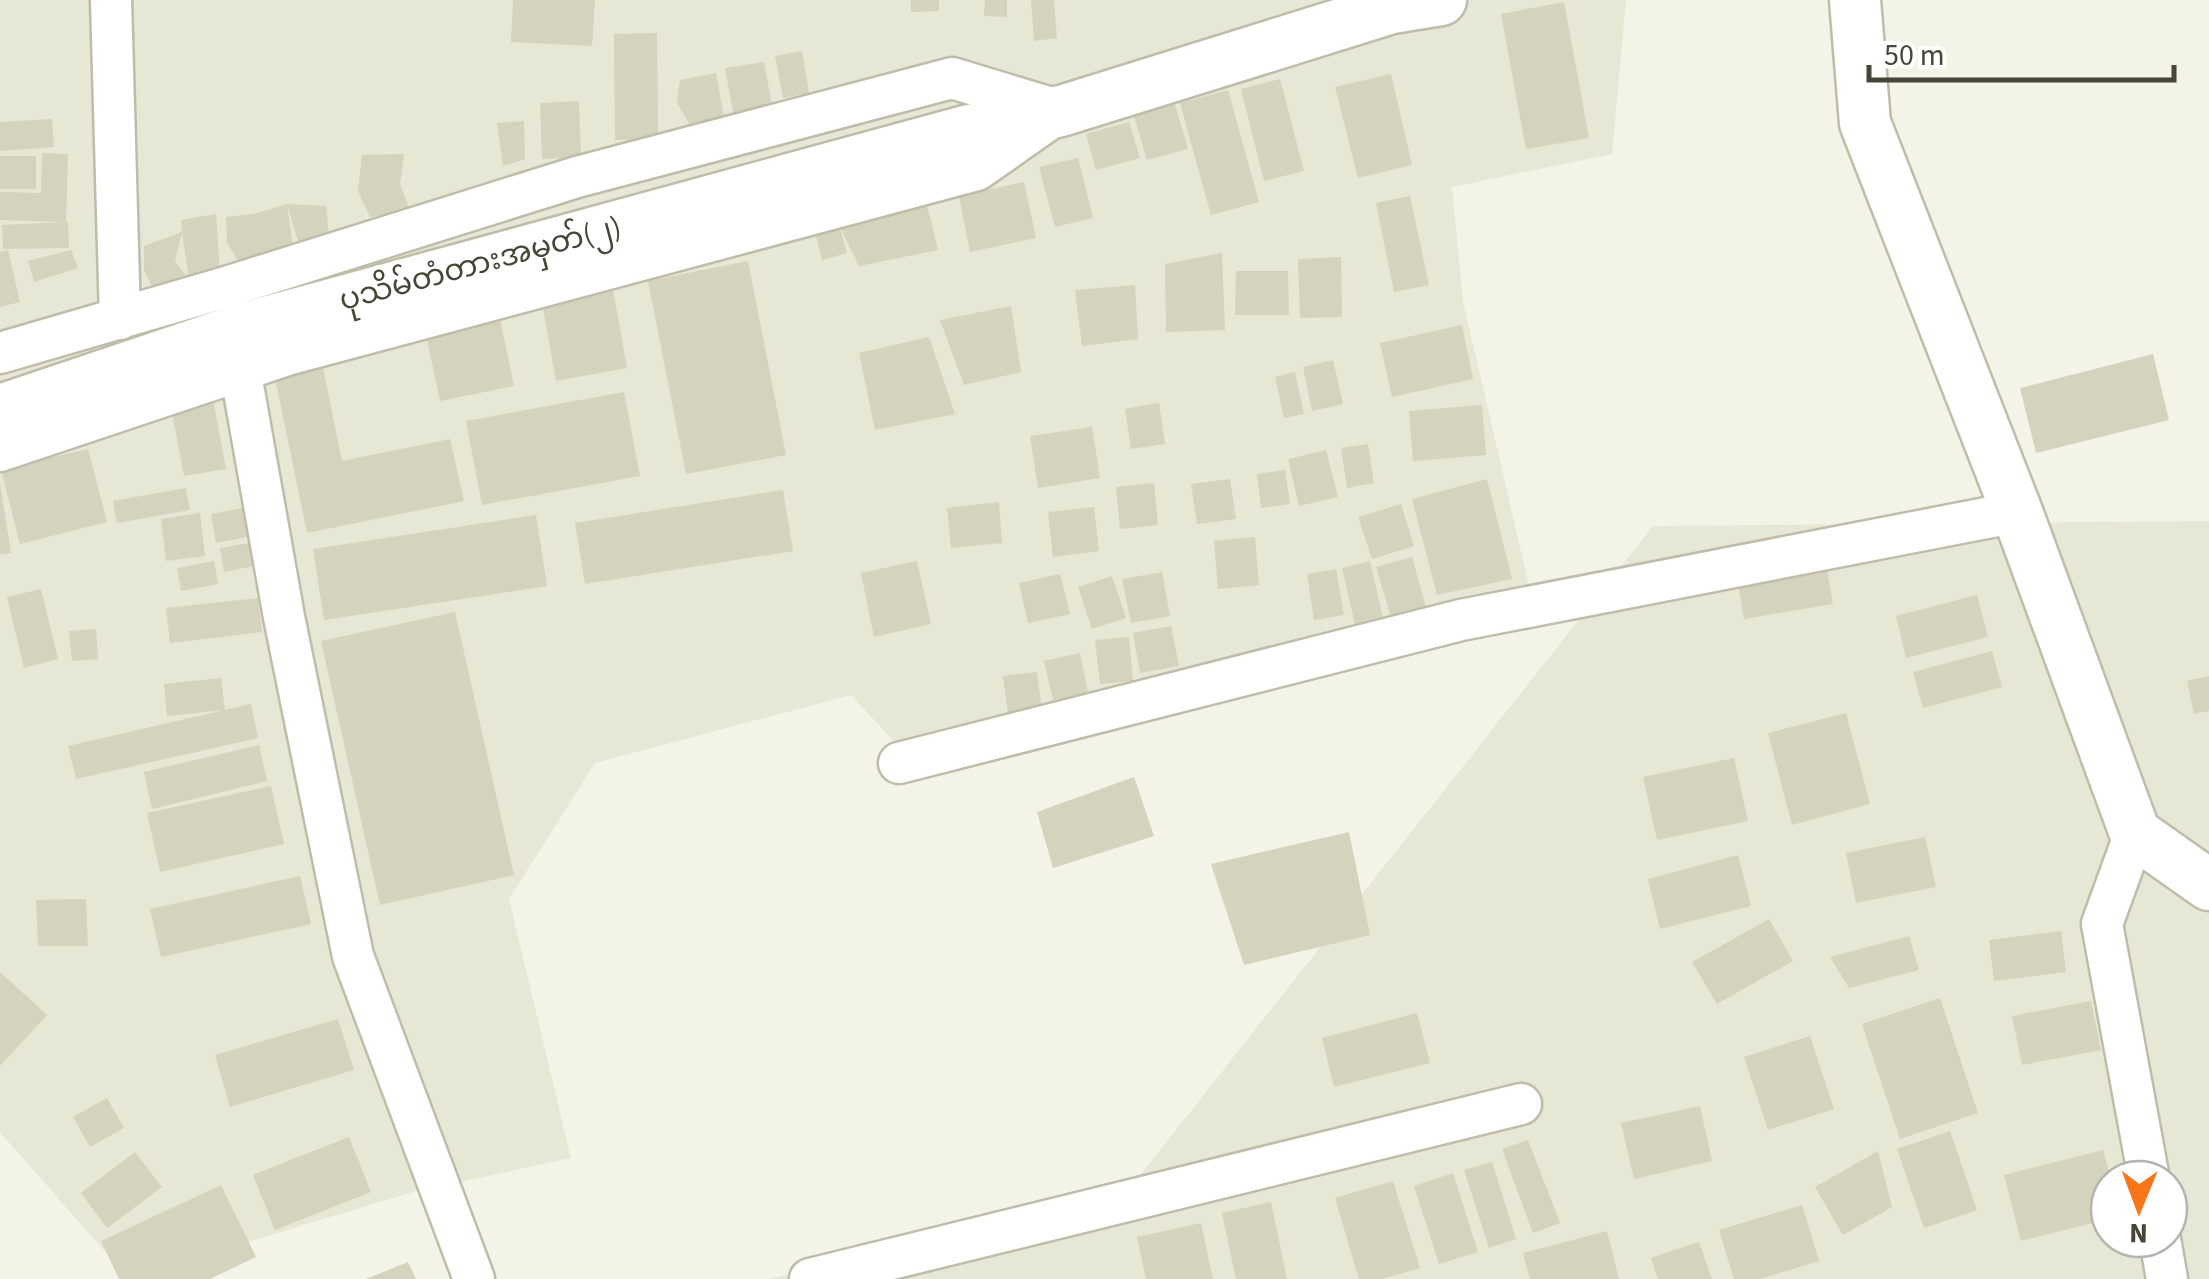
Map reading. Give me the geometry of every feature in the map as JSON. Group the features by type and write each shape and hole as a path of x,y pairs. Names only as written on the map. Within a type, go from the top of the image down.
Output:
{"street":[{"path":"111,0 120,319"},
{"name":"ပုသိမ်တံတားအမှတ်(၂)","path":"0,410 244,328 965,131 1060,111 1392,8 1441,0"},
{"path":"1855,0 1865,123 2017,512 2135,833 2209,886"},
{"path":"0,354 577,177 952,78 1060,111"},
{"path":"0,451 240,369 976,170 1060,111"},
{"path":"240,369 284,617 352,956 474,1279"},
{"path":"900,762 1461,620 2017,512"},
{"path":"2135,833 2102,924 2145,1159"},
{"path":"810,1279 1520,1104"}],"shaded area":[{"path":"0,0 1626,0 1612,154 1452,187 1463,301 1532,599 907,755 851,695 595,763 509,899 571,1158 413,1192 128,1278 0,1132"},
{"path":"2209,521 2209,1279 768,1279 1115,1207 1653,526"}],"building":[{"path":"513,0 595,0 592,46 511,42"},
{"path":"911,0 939,0 939,11 911,12"},
{"path":"985,0 1007,0 1007,17 984,16"},
{"path":"1031,0 1054,0 1057,38 1034,41"},
{"path":"1564,2 1589,138 1526,149 1501,14"},
{"path":"657,33 658,139 615,140 614,34"},
{"path":"802,51 809,93 783,98 775,56"},
{"path":"764,62 773,111 734,117 725,68"},
{"path":"716,73 725,123 693,130 677,103 680,80"},
{"path":"1391,74 1412,165 1358,178 1335,87"},
{"path":"1280,79 1304,171 1264,181 1241,89"},
{"path":"1228,90 1259,202 1211,215 1180,103"},
{"path":"579,101 581,157 542,159 540,103"},
{"path":"1174,101 1188,149 1147,160 1133,112"},
{"path":"52,119 54,147 0,151 0,122"},
{"path":"524,121 525,159 503,166 497,123"},
{"path":"1129,122 1140,158 1096,170 1086,134"},
{"path":"42,153 68,154 66,222 0,220 0,192 41,193"},
{"path":"404,154 400,184 410,210 370,217 358,191 362,155"},
{"path":"0,156 36,156 36,189 0,189"},
{"path":"1078,158 1093,218 1055,227 1039,167"},
{"path":"1024,182 1036,238 970,252 959,196"},
{"path":"925,196 938,250 859,266 839,225"},
{"path":"1410,196 1429,285 1394,292 1376,203"},
{"path":"287,204 326,206 331,253 302,254"},
{"path":"287,204 294,255 241,265 227,243 226,217"},
{"path":"216,214 220,272 154,291 144,270 144,246 182,232 181,220","holes":["182,232 189,280 175,261"]},
{"path":"68,222 69,248 3,249 2,225"},
{"path":"839,225 847,253 822,260 815,231"},
{"path":"8,250 20,302 0,307 0,252"},
{"path":"71,250 78,268 34,282 28,261"},
{"path":"1222,253 1225,330 1166,332 1165,264"},
{"path":"1341,257 1342,317 1300,318 1298,259"},
{"path":"748,261 786,455 686,474 648,281"},
{"path":"1236,271 1288,271 1289,315 1235,315"},
{"path":"612,284 627,368 556,381 541,297"},
{"path":"1135,285 1138,339 1082,346 1075,290"},
{"path":"1011,306 1021,372 964,385 940,320"},
{"path":"498,309 514,386 440,401 424,325"},
{"path":"1462,325 1473,379 1392,397 1380,343"},
{"path":"929,337 955,414 875,430 859,353"},
{"path":"320,353 342,461 450,439 464,501 307,533 272,363"},
{"path":"2153,354 2169,420 2036,453 2020,388"},
{"path":"1333,360 1343,404 1312,411 1303,367"},
{"path":"1295,372 1304,414 1284,418 1275,377"},
{"path":"624,392 640,476 482,505 466,421"},
{"path":"213,399 226,469 184,476 171,407"},
{"path":"1159,403 1165,444 1131,449 1125,409"},
{"path":"1482,405 1486,455 1413,461 1409,411"},
{"path":"1092,427 1100,478 1038,488 1030,436"},
{"path":"1368,444 1374,483 1347,488 1341,448"},
{"path":"88,449 107,522 20,544 1,469"},
{"path":"1326,450 1338,497 1299,506 1288,459"},
{"path":"1285,470 1290,504 1261,508 1257,474"},
{"path":"1230,479 1236,519 1197,524 1191,484"},
{"path":"1487,479 1512,579 1437,595 1412,499"},
{"path":"0,483 11,553 0,554"},
{"path":"1154,483 1158,525 1120,529 1116,487"},
{"path":"186,488 190,510 117,523 113,501"},
{"path":"783,490 793,551 585,584 575,523"},
{"path":"999,502 1002,543 951,548 947,508"},
{"path":"1401,504 1414,546 1372,559 1358,517"},
{"path":"252,506 257,535 216,543 211,514"},
{"path":"1094,507 1099,551 1053,557 1048,512"},
{"path":"200,513 205,556 166,561 161,519"},
{"path":"536,515 547,586 324,620 313,549"},
{"path":"1255,537 1259,585 1218,589 1214,541"},
{"path":"249,543 254,566 224,572 220,548"},
{"path":"1412,557 1427,611 1392,620 1376,567"},
{"path":"1825,557 1833,604 1744,619 1736,571"},
{"path":"214,561 218,584 181,591 177,568"},
{"path":"917,561 931,624 874,637 861,573"},
{"path":"1370,561 1383,618 1355,624 1342,568"},
{"path":"1336,569 1344,615 1314,620 1307,574"},
{"path":"1162,572 1170,616 1131,623 1122,579"},
{"path":"1060,574 1070,614 1028,623 1019,583"},
{"path":"1112,576 1126,618 1092,629 1078,587"},
{"path":"41,589 58,659 24,668 7,597"},
{"path":"1977,595 1988,637 1906,658 1896,616"},
{"path":"258,598 262,632 170,643 166,608"},
{"path":"455,612 514,875 380,905 321,641"},
{"path":"1171,626 1179,666 1140,673 1133,633"},
{"path":"96,629 98,659 72,661 69,631"},
{"path":"1129,637 1133,681 1100,684 1095,640"},
{"path":"1992,651 2002,687 1923,708 1913,672"},
{"path":"1080,653 1088,693 1053,700 1044,661"},
{"path":"1037,672 1042,711 1008,715 1003,676"},
{"path":"2209,676 2209,711 2194,714 2187,681"},
{"path":"221,678 225,710 167,716 164,684"},
{"path":"251,704 258,738 76,779 68,746"},
{"path":"1846,713 1870,804 1792,825 1768,733"},
{"path":"259,745 267,781 152,809 144,772"},
{"path":"1734,758 1748,821 1657,840 1643,777"},
{"path":"1134,777 1154,836 1053,868 1037,812"},
{"path":"271,786 284,844 160,872 147,813"},
{"path":"1349,832 1370,935 1244,965 1211,864"},
{"path":"1925,837 1936,887 1856,903 1846,853"},
{"path":"1738,855 1751,906 1660,929 1648,879"},
{"path":"300,876 311,924 161,957 150,909"},
{"path":"86,899 88,946 38,946 36,900"},
{"path":"1769,919 1793,961 1717,1004 1692,962"},
{"path":"2061,931 2066,972 1994,981 1989,940"},
{"path":"1909,936 1919,970 1849,988 1830,957"},
{"path":"0,972 47,1015 0,1066"},
{"path":"1940,998 1978,1113 1900,1139 1862,1024"},
{"path":"2091,1001 2101,1050 2022,1065 2012,1016"},
{"path":"1417,1013 1430,1063 1334,1087 1322,1038"},
{"path":"338,1019 354,1070 230,1107 215,1055"},
{"path":"1810,1036 1834,1109 1768,1130 1744,1057"},
{"path":"107,1098 124,1128 90,1147 73,1117"},
{"path":"1700,1106 1712,1161 1634,1179 1621,1123"},
{"path":"1950,1131 1977,1210 1924,1228 1897,1149"},
{"path":"349,1137 371,1192 275,1230 253,1175"},
{"path":"1528,1140 1560,1223 1533,1233 1502,1149"},
{"path":"2103,1150 2105,1159 2089,1159 2089,1224 2021,1241 2004,1175"},
{"path":"1878,1151 1892,1207 1843,1235 1815,1187"},
{"path":"135,1152 162,1187 107,1228 81,1193"},
{"path":"1492,1162 1516,1239 1489,1248 1464,1170"},
{"path":"1453,1173 1478,1252 1439,1264 1414,1186"},
{"path":"1393,1181 1420,1268 1382,1279 1359,1279 1335,1198"},
{"path":"221,1185 256,1257 210,1279 119,1279 101,1241"},
{"path":"1271,1202 1287,1279 1236,1279 1222,1213"},
{"path":"1802,1205 1819,1261 1760,1279 1734,1279 1719,1230"},
{"path":"1201,1223 1213,1279 1146,1279 1137,1237"},
{"path":"1607,1231 1619,1279 1530,1279 1523,1253"},
{"path":"1699,1242 1712,1279 1658,1279 1651,1258"},
{"path":"408,1262 416,1279 366,1279"}]}
